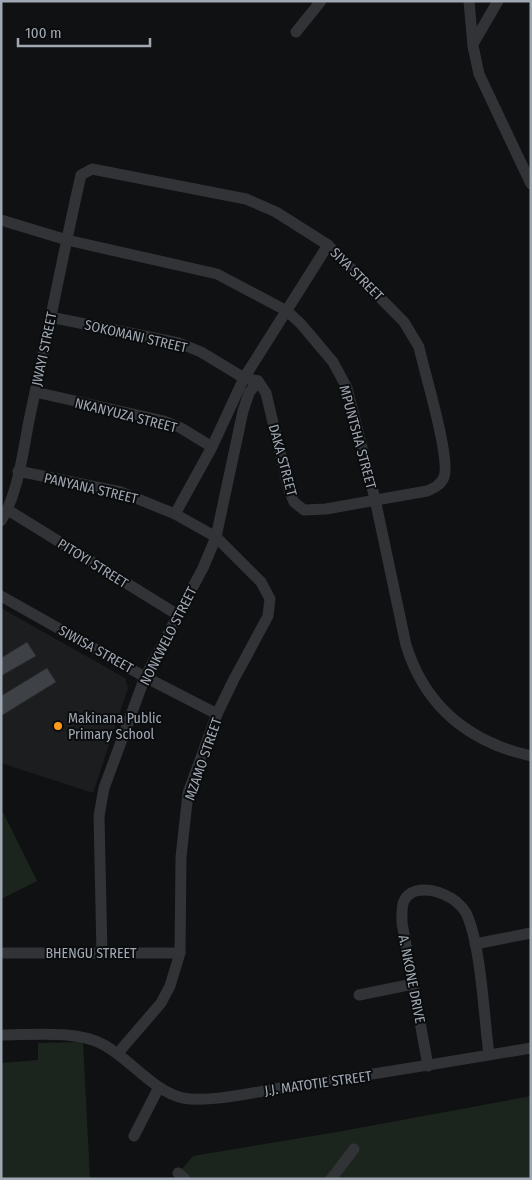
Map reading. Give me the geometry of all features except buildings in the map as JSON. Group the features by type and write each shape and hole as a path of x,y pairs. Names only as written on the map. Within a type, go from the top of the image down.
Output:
{"street":[{"path":"296,32 322,1"},
{"path":"469,1 473,46 479,74 531,184"},
{"path":"473,46 498,1"},
{"name":"SIYA STREET","path":"81,176 87,170 99,169 246,199 276,212 328,245 369,284 413,336 419,347 446,464 444,478 437,487 427,491 375,499"},
{"name":"JWAYI STREET","path":"1,521 8,510 18,471 81,176"},
{"name":"MPUNTSHA STREET","path":"1,220 67,240 218,274 287,311 333,362 347,388 375,499 406,645 413,667 423,686 445,712 485,741 508,751 531,756"},
{"path":"175,514 212,447 244,378 328,245"},
{"name":"SOKOMANI STREET","path":"50,317 179,343 201,352 244,378"},
{"path":"244,378 258,381"},
{"name":"DAKA STREET","path":"258,381 266,393 288,490 299,508 308,511 375,499"},
{"name":"NONKWELO STREET","path":"102,954 100,803 145,677 203,568 216,537 243,411 249,393 258,381"},
{"name":"NKANYUZA STREET","path":"35,392 164,421 181,428 212,447"},
{"name":"PANYANA STREET","path":"18,471 121,492 175,514 216,537"},
{"name":"PITOYI STREET","path":"8,510 178,615"},
{"name":"MZAMO STREET","path":"118,1053 161,1003 170,986 180,953 181,857 188,792 217,714 232,681 268,616 270,599 261,582 216,537"},
{"name":"SIWISA STREET","path":"1,596 145,677 217,714"},
{"name":"A. NKONE DRIVE","path":"428,1066 402,922 404,900 410,893 419,890 433,890 456,902 466,913 475,944"},
{"path":"489,1054 475,944 531,933"},
{"name":"BHENGU STREET","path":"1,953 180,953"},
{"path":"359,995 413,984"},
{"name":"J.J. MATOTIE STREET","path":"1,1035 79,1037 96,1041 118,1053 159,1087 184,1098 227,1096 428,1066 531,1048"},
{"path":"134,1136 159,1087"},
{"path":"331,1179 354,1149"}],"shaded area":[{"name":"Makinana Public Primary School","path":"1,608 125,678 128,688 93,793 1,763"},
{"path":"1,808 37,881 1,899"},
{"path":"83,1042 90,1179 1,1179 1,1063 38,1060 38,1043"},
{"path":"531,1096 531,1179 173,1179 193,1156 337,1132"}],"place":[{"name":"Makinana Public Primary School","path":"58,726"}]}
